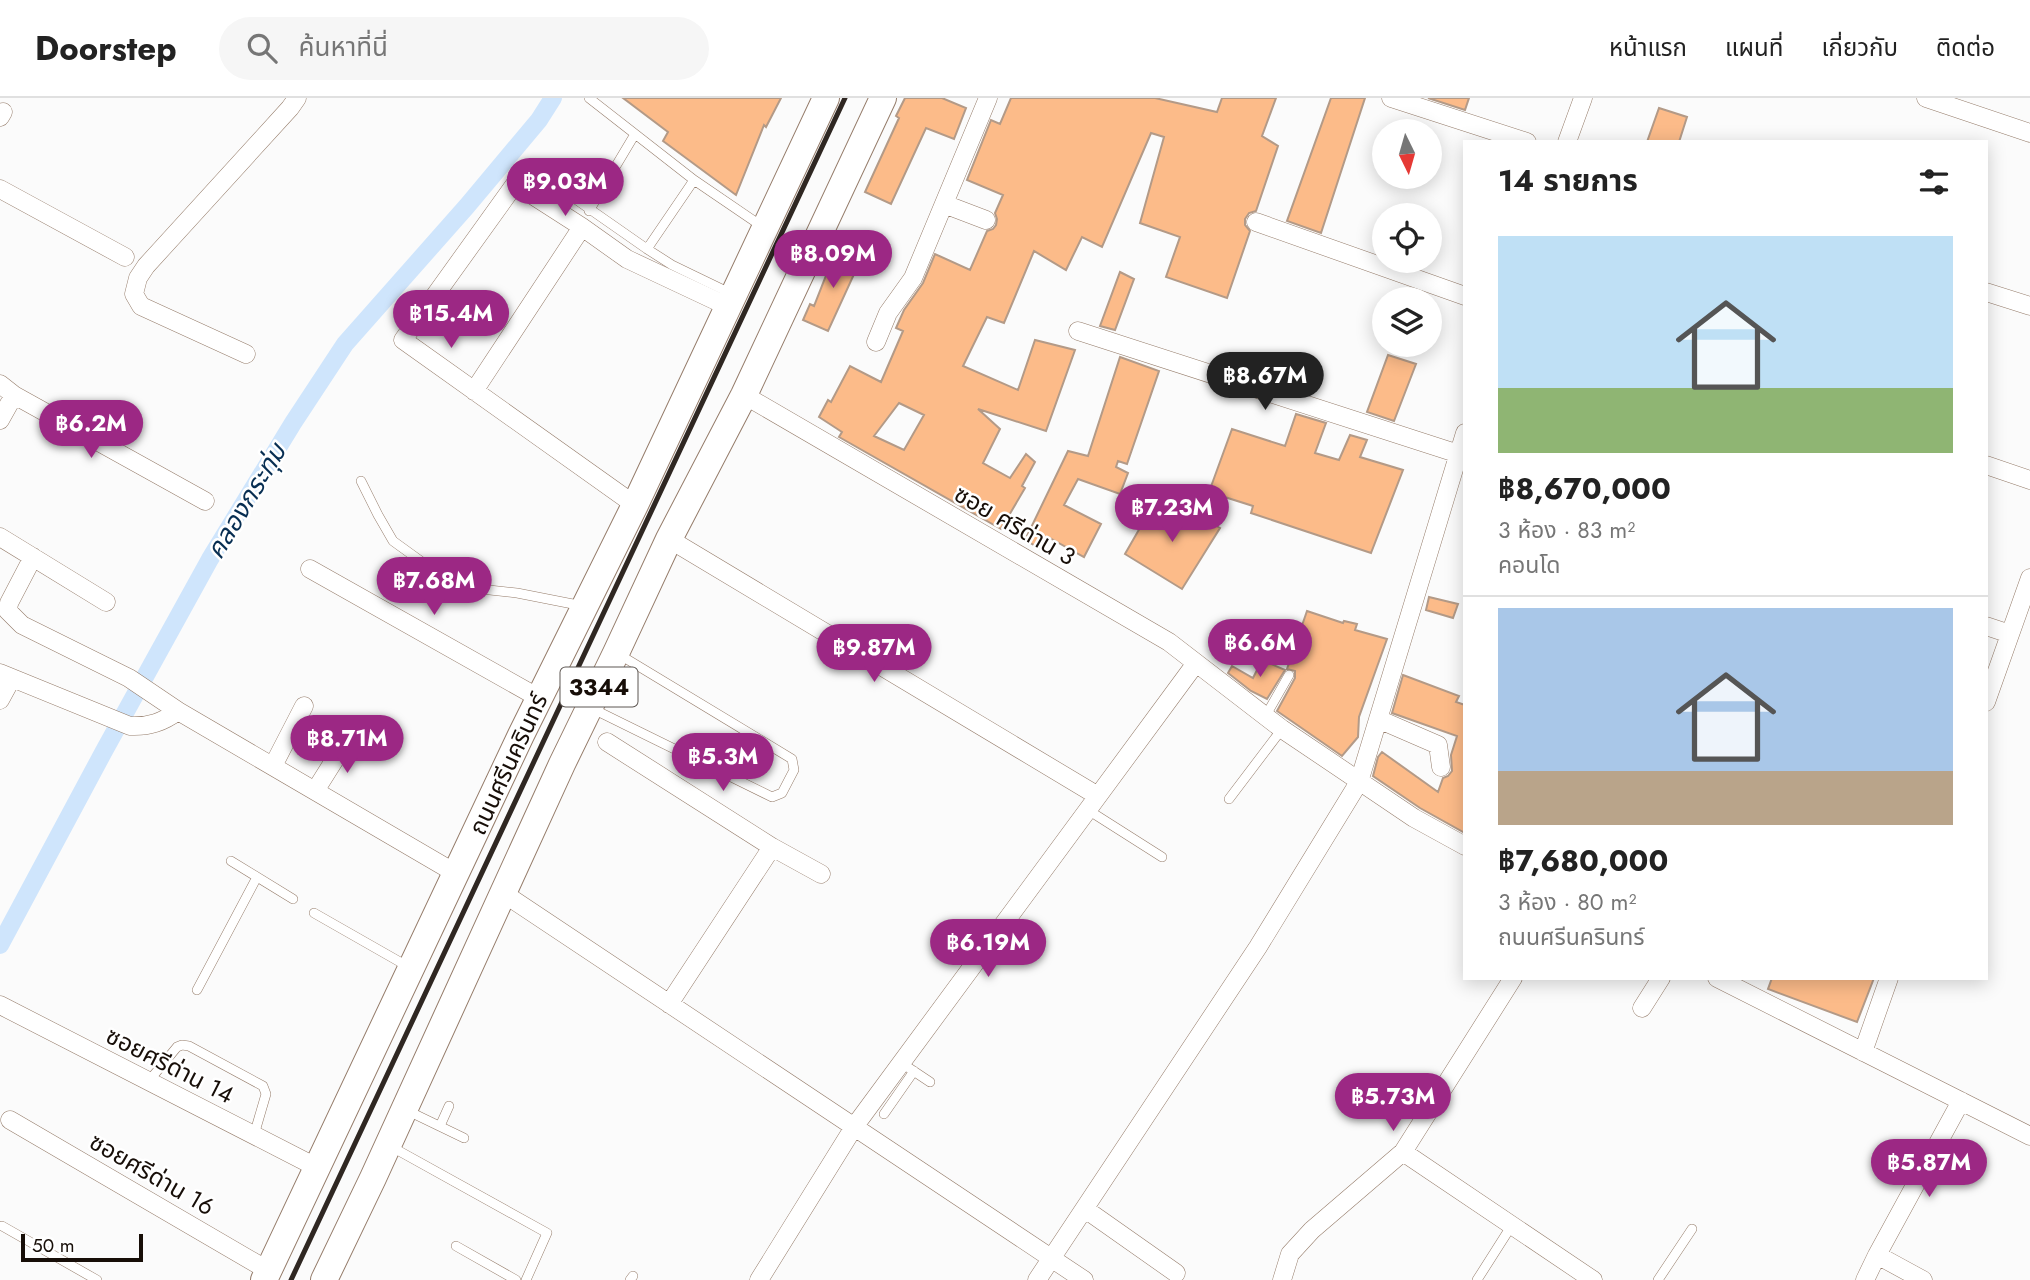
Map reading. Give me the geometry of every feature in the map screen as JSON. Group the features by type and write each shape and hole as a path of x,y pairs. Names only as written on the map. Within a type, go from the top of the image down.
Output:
{"main road":[{"name":"ถนนศรีนครินทร์","path":"267,1275 826,98"},
{"name":"ถนนศรีนครินทร์","path":"324,1280 405,1110 562,764 669,539 744,395 883,98"},
{"path":"632,510 669,539"}],"street":[{"path":"246,354 141,306 134,294 138,278 146,266 297,98"},
{"path":"876,342 888,313 913,278 988,98"},
{"path":"1391,98 1521,140"},
{"path":"1568,140 1583,98"},
{"path":"1926,98 2030,133"},
{"path":"632,510 404,340 515,184 627,259 730,300"},
{"path":"0,189 125,257"},
{"path":"944,204 986,220"},
{"path":"1256,222 1463,295"},
{"path":"474,391 582,227"},
{"path":"1988,293 2030,306"},
{"path":"1037,1280 1258,947 1359,782 1461,455 1078,331"},
{"path":"0,420 7,389 205,501"},
{"name":"ซอย ศรีด่าน 3","path":"744,395 1169,642 1282,730 1414,818 1463,845"},
{"path":"1988,467 2030,480"},
{"path":"0,537 106,602"},
{"path":"669,539 1093,803"},
{"path":"33,557 9,603 8,611 22,625 130,678 178,711 457,874"},
{"path":"310,569 540,698"},
{"path":"1988,696 2030,578"},
{"path":"1988,627 2010,634"},
{"path":"759,1280 855,1127 908,1067 1093,803 1196,663"},
{"path":"0,700 6,675 105,718 130,726 154,724 178,711"},
{"path":"273,766 304,706"},
{"path":"1378,719 1438,745 1441,767"},
{"path":"315,791 346,740"},
{"path":"607,742 772,847 821,874"},
{"path":"669,1004 772,847"},
{"path":"503,893 1084,1280"},
{"path":"1282,1280 1290,1254 1312,1230 1403,1152 1512,980"},
{"path":"1642,1008 1660,980"},
{"path":"1721,980 2030,1136"},
{"path":"1863,1052 1888,980"},
{"name":"ซอยศรีด่าน 14","path":"0,1005 318,1168"},
{"path":"1865,1280 1961,1101"},
{"name":"ซอยศรีด่าน 16","path":"10,1120 267,1275"},
{"path":"1403,1152 1593,1280"},
{"path":"1085,1209 1176,1273"},
{"path":"1877,1255 1923,1280"}],"lane":[{"path":"589,98 694,180 765,228"},
{"path":"589,211 635,134"},
{"path":"647,249 694,180"},
{"path":"551,182 589,211 730,300"},
{"path":"361,481 393,541 440,575 462,587 517,593 585,606"},
{"path":"589,707 772,797 782,793 794,770 792,759 616,653"},
{"path":"1265,717 1289,675"},
{"path":"1229,800 1282,730"},
{"path":"1093,803 1162,857"},
{"path":"231,861 293,899"},
{"path":"197,990 257,877"},
{"path":"314,912 412,968"},
{"path":"148,1082 177,1047 189,1046 263,1086 266,1094 254,1135"},
{"path":"884,1114 908,1067 930,1082"},
{"path":"440,1126 449,1106"},
{"path":"405,1110 464,1138"},
{"path":"388,1145 547,1233 526,1280"},
{"path":"1477,1280 1512,1225"},
{"path":"2,1226 97,1280"},
{"path":"1658,1280 1692,1229"},
{"path":"456,1246 516,1280"}],"building":[{"path":"623,98 781,98 766,127 764,125 736,195 663,141 668,132"},
{"path":"905,98 942,98 966,108 954,139 926,128 891,204 865,192 899,118 896,116"},
{"path":"1011,98 1155,98 1217,112 1222,98 1276,98 1262,136 1278,146 1256,211 1249,213 1245,219 1245,225 1250,231 1227,298 1166,277 1180,237 1140,223 1164,137 1151,133 1102,247 1082,237 1066,270 1034,251 1004,323 987,317 963,366 1018,390 1035,340 1075,350 1046,431 978,409 1000,429 983,463 1010,478 1026,454 1035,462 1022,486 1025,488 1001,529 839,437 842,432 819,417 828,400 831,402 850,366 881,382 903,331 896,328 904,310 923,283 935,254 970,270 987,231 996,225 995,213 1003,195 967,180 991,120 1000,124","holes":["899,403 924,415 904,450 874,436"]},
{"path":"1331,98 1365,98 1321,233 1287,221"},
{"path":"1428,98 1469,98 1465,110"},
{"path":"1659,108 1687,117 1680,140 1648,140"},
{"path":"839,248 861,259 828,331 803,320 810,304 814,306"},
{"path":"1120,272 1134,279 1115,330 1100,326"},
{"path":"1120,357 1159,371 1127,464 1118,461 1116,467 1128,473 1120,494 1078,479 1064,505 1101,524 1084,557 1048,537 1041,549 1025,540 1068,451 1088,456"},
{"path":"1387,357 1416,364 1394,421 1367,412"},
{"path":"1296,414 1326,423 1315,453 1339,460 1350,435 1367,440 1360,457 1403,470 1371,553 1251,513 1253,506 1209,492 1232,429 1285,446"},
{"path":"1152,507 1177,520 1185,508 1220,528 1182,589 1125,554"},
{"path":"1429,597 1458,604 1453,618 1426,610"},
{"path":"1307,611 1343,623 1357,624 1355,630 1387,639 1359,717 1358,737 1342,756 1277,711 1295,678 1295,671 1287,669"},
{"path":"1262,660 1285,670 1267,699 1251,691 1228,673 1232,666 1253,678"},
{"path":"1403,675 1459,696 1456,702 1463,704 1463,832 1420,808 1373,776 1382,752 1438,792 1443,778 1452,771 1451,755 1457,736 1392,713"},
{"path":"1771,980 1873,980 1857,1022 1768,989"}],"waterway":[{"name":"คลองกระทุ่ม","path":"0,945 210,559 293,423 345,344 467,206 539,120 553,98"}],"railway":[{"path":"291,1280 845,98"}]}
